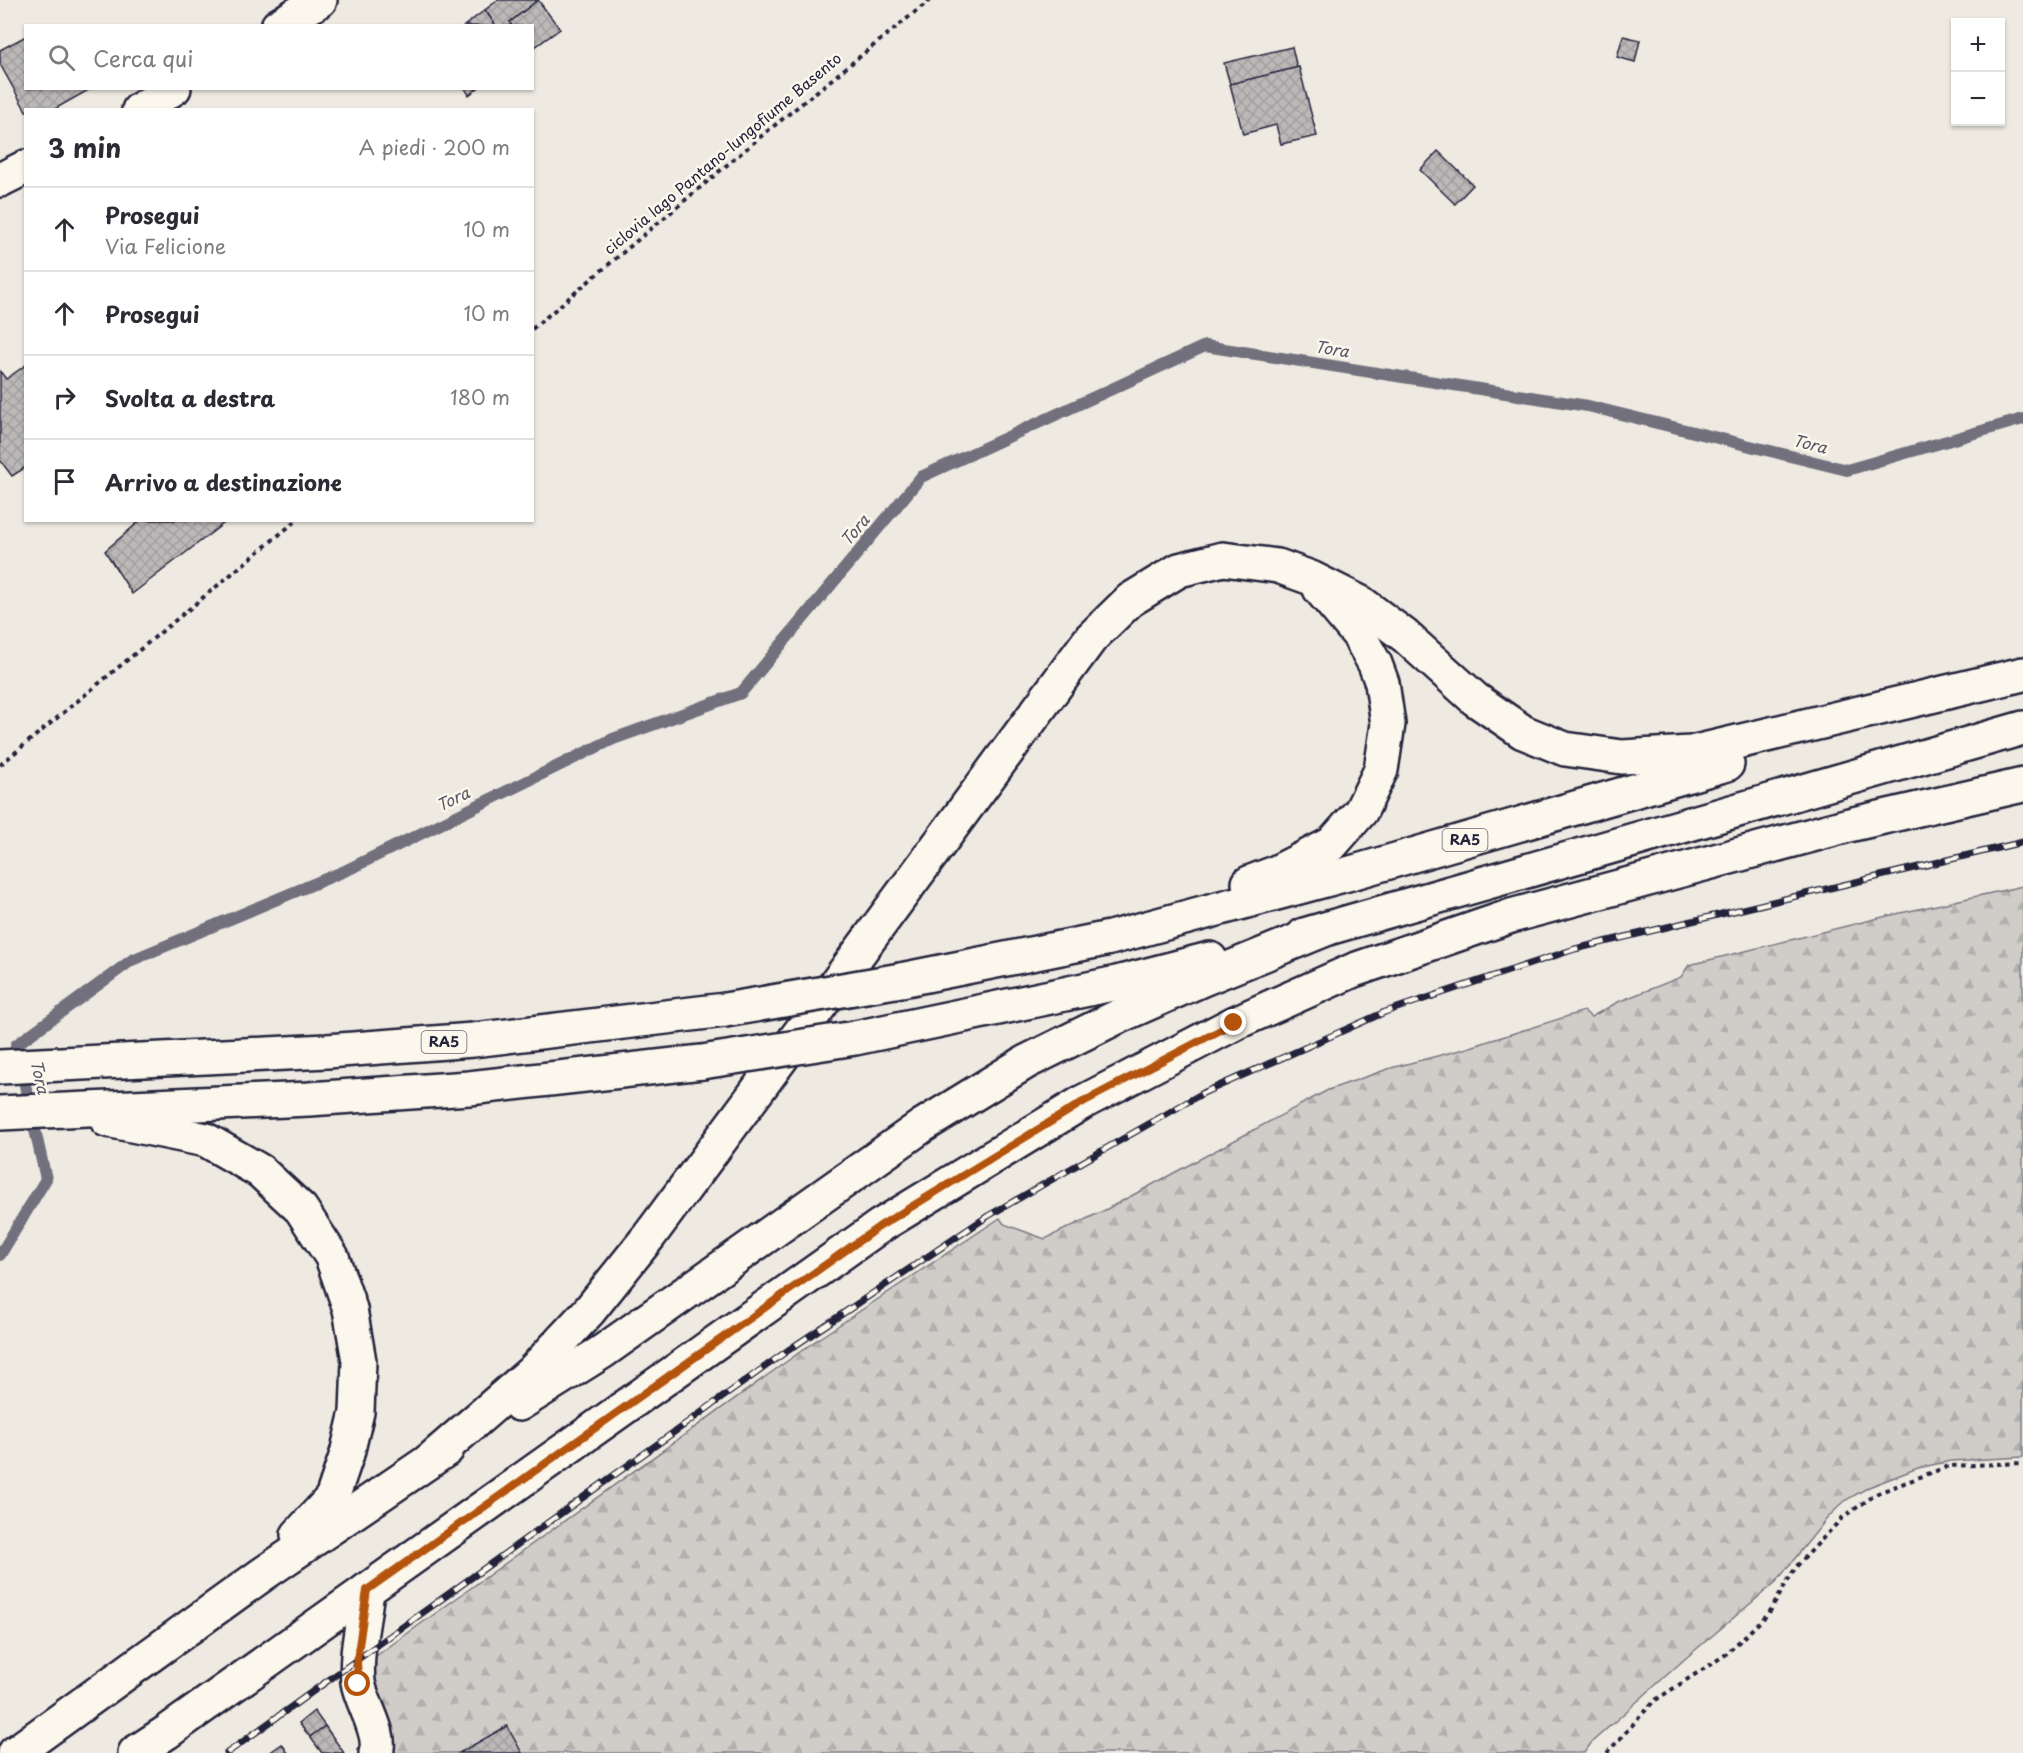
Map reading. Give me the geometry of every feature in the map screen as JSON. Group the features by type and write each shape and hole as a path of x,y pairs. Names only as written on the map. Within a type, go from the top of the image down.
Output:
{"main road":[{"path":"281,24 320,0"},
{"path":"142,108 171,90"},
{"path":"0,180 24,168"},
{"path":"429,1461 532,1372 589,1311 650,1235 1091,638 1130,600 1179,570 1223,559 1278,566 1311,578 1361,603 1405,636 1474,699 1523,732 1565,749 1622,757 1691,753 2023,676"},
{"path":"1110,938 1275,873 1332,844 1361,811 1381,770 1388,724 1382,683 1376,663 1358,634 1311,578"},
{"name":"RA5","path":"0,1066 327,1051 473,1040 725,1010 901,980 1110,938 1362,870 2023,676"},
{"path":"0,1113 309,1099 469,1088 702,1062 855,1038 1117,983 1326,929 2023,728"},
{"path":"135,1753 880,1226 1083,1102 1234,1023 1354,970 1511,916 1849,825 2023,785"},
{"path":"15,1753 263,1574 429,1461 602,1352 922,1126 1026,1062 1115,1018 1326,929"},
{"path":"61,1110 206,1140 260,1171 301,1209 332,1257 350,1309 359,1361 357,1412 347,1454 332,1498 263,1574"},
{"path":"367,1590 357,1660 358,1684 374,1725 378,1748 376,1753"}],"path":[{"name":"ciclovia lago Pantano-lungofiume Basento","path":"534,327 759,138 930,0"},
{"path":"0,765 295,522"},
{"path":"1606,1753 1654,1701 1725,1654 1769,1612 1796,1567 1843,1517 1878,1493 1949,1466 2023,1463"}],"green space":[{"path":"2023,886 2023,1457 1951,1461 1918,1468 1869,1487 1846,1500 1829,1516 1776,1582 1687,1657 1592,1742 1584,1753 387,1753 369,1661 818,1339 1000,1218 1004,1224 1045,1239 1107,1209 1328,1090 1391,1068 1464,1049 1584,1011 1591,1017 1618,1002 1681,977 1689,965 1887,916"}],"building":[{"path":"498,0 538,0 510,22 511,24 495,24 485,10"},
{"path":"538,0 560,29 534,48 534,24 511,24 510,22"},
{"path":"485,10 495,24 467,24"},
{"path":"1623,36 1640,40 1635,62 1617,57"},
{"path":"24,37 24,90 88,90 57,108 24,108 0,64 0,50"},
{"path":"1292,47 1297,68 1230,84 1224,63"},
{"path":"1299,67 1317,136 1281,144 1276,125 1243,134 1230,84"},
{"path":"466,90 475,90 469,95"},
{"path":"1438,151 1473,185 1455,204 1420,170"},
{"path":"24,366 24,468 12,476 0,460 0,371 6,379"},
{"path":"139,522 225,522 132,594 105,551"},
{"path":"314,1711 325,1726 310,1737 299,1723"},
{"path":"325,1726 344,1753 322,1753 310,1737"},
{"path":"507,1726 522,1753 459,1753"},
{"path":"282,1744 288,1753 269,1753"}],"waterway":[{"name":"Tora","path":"0,1255 46,1179 16,1045 132,960 347,870 613,739 741,693 921,477 1205,346 1588,406 1847,470 2023,419"}],"railway":[{"path":"227,1753 787,1351 988,1216 1203,1093 1385,1012 1575,949 2023,842"}],"route":[{"path":"358,1684 357,1660 367,1590 880,1226 1083,1102 1234,1023"}]}
